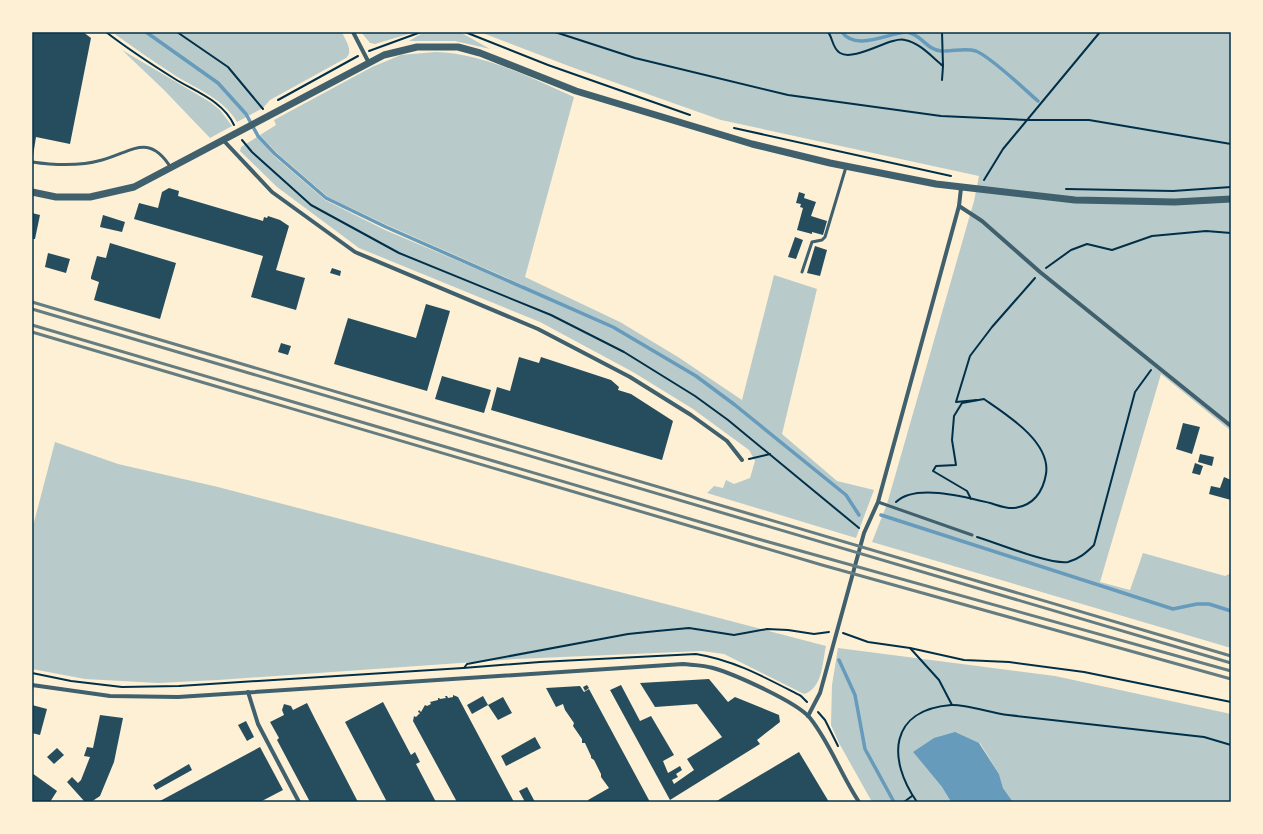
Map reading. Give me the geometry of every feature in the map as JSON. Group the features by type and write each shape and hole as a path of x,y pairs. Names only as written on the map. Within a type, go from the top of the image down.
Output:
{"street":[{"path":"353,32 369,63"},
{"path":"32,192 56,197 90,198 134,187 369,63 398,51 417,47 458,47 480,53 583,93 752,144 846,167 961,188 1075,200 1174,202 1231,199"},
{"path":"224,140 272,192 355,252 538,329 630,377 691,415 727,441 742,460"},
{"path":"808,716 820,693 864,533 878,502 959,206 961,188"},
{"path":"959,206 982,221 1040,272 1231,426"},
{"path":"32,685 110,696 178,697 683,664 712,668 743,679 780,698 808,716 822,736 841,773 859,802"},
{"path":"248,692 258,724 299,802"}],"lane":[{"path":"32,162 80,163 102,160 124,151 142,147 153,149 166,160 172,168"},
{"path":"802,272 812,242 822,240 825,237 846,167"},
{"path":"878,502 972,535"}],"path":[{"path":"106,32 175,79 217,104 231,118 238,133"},
{"path":"177,32 228,67 264,110 268,107"},
{"path":"272,103 364,53 384,44 421,32"},
{"path":"465,32 548,65 696,117"},
{"path":"470,35 473,32"},
{"path":"555,32 635,58 788,95 940,116 1026,120 1089,120 1231,144"},
{"path":"828,32 835,48 850,56 886,45 898,39 906,40 920,46 943,66"},
{"path":"942,32 942,80"},
{"path":"991,182 983,181 1003,149 1100,32"},
{"path":"733,128 952,176"},
{"path":"1061,188 1173,190 1231,187"},
{"path":"891,507 901,497 923,492 971,498 1012,509 1029,504 1044,487 1048,465 1035,439 1020,424 984,399 956,402 970,356 992,327 1040,272 1071,250 1087,244 1112,250 1152,236 1206,231 1231,233"},
{"path":"972,535 1050,560 1067,562 1082,557 1094,545 1135,392 1144,377 1156,364"},
{"path":"971,498 967,491 933,471 936,466 956,465 952,440 954,416 962,404 984,399"},
{"path":"742,460 770,454"},
{"path":"456,679 467,664 628,634 689,628 734,635 767,629 788,630 814,634 830,632"},
{"path":"842,633 868,642 910,648 964,660 1009,662 1091,674 1231,702"},
{"path":"910,648 938,680 952,705"},
{"path":"916,802 912,796 896,752 901,732 911,718 932,709 952,705 1001,714 1204,737 1231,745"},
{"path":"905,801 912,796"}],"shaded area":[{"path":"112,32 342,32 348,45 349,52 346,58 270,100 263,108 237,122 225,107 210,95 168,71"},
{"path":"361,32 415,32 375,44 370,43"},
{"path":"424,32 460,32 490,49 455,41 409,41"},
{"path":"480,32 1231,32 1231,431 1161,374 1100,582 1130,590 1143,553 1225,576 1231,573 1231,648 872,542 887,504 974,201 979,176 721,120 574,68"},
{"path":"122,50 210,102 220,110 232,126 210,138 163,89"},
{"path":"435,52 453,53 489,62 524,75 574,97 525,277 620,322 678,357 742,400 774,275 817,289 782,434 837,481 874,490 856,538 707,493 714,486 723,488 726,480 734,484 750,478 755,461 749,450 693,409 633,372 540,322 359,248 277,187 240,151 241,147 257,137 274,156 325,200 385,230 522,288 523,285 387,225 328,197 277,153 260,135 276,125 274,120 372,67 401,55"},
{"path":"55,442 118,464 218,487 826,646 821,674 815,686 804,694 724,654 702,651 516,659 158,683 85,679 32,669 32,530"},
{"path":"838,648 1055,676 1231,714 1231,802 1013,802 1003,788 999,774 980,743 913,752 942,787 951,802 872,802 839,743 831,725 832,685"}],"water":[{"path":"955,732 979,743 999,774 1003,788 1013,802 951,802 942,787 913,752 934,738"}],"building":[{"path":"32,32 83,32 91,38 70,144 36,137 33,156"},
{"path":"169,188 179,191 178,196 263,221 264,217 267,218 268,216 280,220 289,226 276,270 305,278 296,310 251,297 263,256 134,219 139,203 158,208 162,192"},
{"path":"799,192 805,194 804,198 816,202 811,216 827,221 823,235 797,230 803,208 800,207 801,204 796,203"},
{"path":"32,213 40,215 35,239 32,239"},
{"path":"103,215 125,222 122,232 100,227"},
{"path":"795,237 803,240 796,259 788,257"},
{"path":"110,243 176,263 160,319 94,300 99,282 91,279 91,277 97,256 106,258"},
{"path":"815,246 827,250 820,276 807,273"},
{"path":"48,253 70,259 66,273 45,267"},
{"path":"332,268 341,271 340,276 330,273"},
{"path":"426,304 450,311 427,391 334,364 348,318 416,338"},
{"path":"281,343 291,346 288,355 278,352"},
{"path":"519,357 539,363 541,357 611,380 619,387 618,390 631,394 673,421 662,460 491,410 497,387 510,391"},
{"path":"442,376 491,390 484,413 435,399"},
{"path":"1183,423 1200,427 1192,454 1176,449"},
{"path":"1200,454 1214,457 1212,466 1198,462"},
{"path":"1195,463 1203,466 1200,475 1192,473"},
{"path":"1224,477 1231,480 1231,500 1209,494 1211,486 1220,488"},
{"path":"709,679 728,702 735,697 779,715 780,722 757,740 760,744 670,800 610,690 621,685 640,721 651,716 674,755 663,761 668,773 680,766 682,770 676,774 678,777 672,780 674,784 694,770 687,759 722,737 697,704 655,707 640,683"},
{"path":"587,685 589,688 585,691 583,687"},
{"path":"580,686 584,692 589,689 650,802 589,802 588,800 609,788 601,777 601,774 594,760 591,758 585,743 582,743 582,739 573,726 574,723 565,710 563,704 556,707 546,688"},
{"path":"453,695 458,697 514,802 457,802 413,721 414,716 416,717 420,713 418,712 419,710 421,712 425,705 427,706 431,704 430,702 438,700 438,698 446,698 445,696 448,698 453,697"},
{"path":"483,696 488,705 472,714 467,705"},
{"path":"503,697 512,713 498,720 488,705"},
{"path":"383,702 411,755 415,752 420,762 416,764 436,802 387,802 345,722"},
{"path":"307,703 358,802 310,802 277,740 279,738 270,722 284,715 282,710 284,704 291,706 293,710"},
{"path":"32,705 47,709 40,735 32,733"},
{"path":"100,715 123,718 114,762 100,796 91,802 85,802 67,782 72,777 78,783 81,780 90,757 84,756 87,747 93,748"},
{"path":"246,721 254,737 247,741 238,725"},
{"path":"535,737 541,748 506,766 501,756"},
{"path":"260,747 283,790 260,802 160,801"},
{"path":"57,748 64,755 54,764 47,757"},
{"path":"799,752 829,802 715,802"},
{"path":"189,764 192,770 156,790 153,785"},
{"path":"32,773 57,791 50,802 32,802"},
{"path":"527,787 535,802 525,802 519,791"}],"waterway":[{"path":"146,32 218,83 246,114 258,136 275,154 326,198 386,227 613,327 696,376 735,405 846,495 859,515"},
{"path":"842,32 848,38 863,41 905,32"},
{"path":"907,32 912,33 932,48 941,51"},
{"path":"945,51 968,50 976,51 982,54 999,66 1038,101"},
{"path":"881,515 1173,609 1197,604 1209,604 1231,611"},
{"path":"839,660 855,695 865,749 894,802"}],"railway":[{"path":"32,302 1231,656"},
{"path":"32,309 1231,663"},
{"path":"32,325 758,539 1231,671"},
{"path":"32,332 822,565 1231,679"}]}
